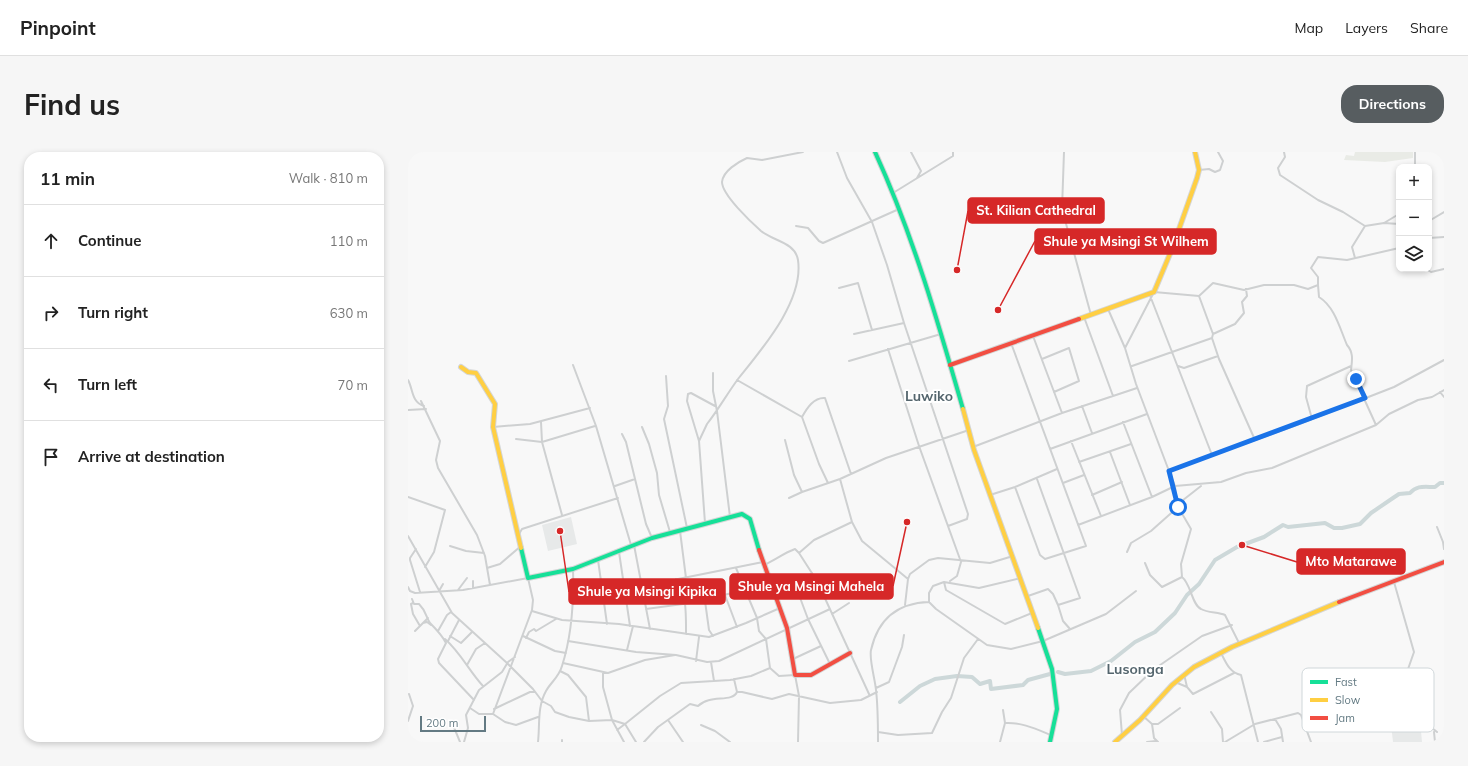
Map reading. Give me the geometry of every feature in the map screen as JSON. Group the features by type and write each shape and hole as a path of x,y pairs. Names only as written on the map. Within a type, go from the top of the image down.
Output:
{"street":[{"path":"699,441 706,424 717,411 737,380 777,329 795,291 798,261 792,248 781,241 770,237 749,221 727,193 722,184 723,177 726,172 747,158 762,160 803,152"},
{"path":"837,152 847,178 872,222 890,272 904,323 968,514 967,519 948,526"},
{"path":"875,152 900,209 941,334 973,447 1052,669 1057,699 1056,720 1050,742"},
{"path":"911,152 921,171 916,179"},
{"path":"893,193 953,156 954,152"},
{"path":"1064,152 1062,209 1091,314"},
{"path":"1125,348 1172,249 1199,170 1196,152"},
{"path":"1199,170 1210,169 1215,172 1220,170 1223,161 1218,152"},
{"path":"1284,152 1285,157 1278,168 1280,174 1318,200 1343,212 1366,226 1384,223 1396,224"},
{"path":"1415,152 1415,164"},
{"path":"796,226 808,228 818,241 823,243 900,209"},
{"path":"1432,219 1444,212"},
{"path":"1384,223 1396,216"},
{"path":"1354,258 1352,247 1366,226"},
{"path":"1432,238 1444,238"},
{"path":"1376,425 1351,370 1353,361 1350,349 1326,301 1319,297 1318,277 1311,268 1318,257 1344,260 1396,249"},
{"path":"1432,272 1444,269"},
{"path":"839,288 858,283 872,330"},
{"path":"950,365 1151,294 1199,296 1213,283 1246,289 1264,285 1294,285 1308,289 1318,285"},
{"path":"1213,334 1235,324 1244,313 1242,302 1247,296 1246,289"},
{"path":"1151,294 1212,455"},
{"path":"1199,296 1213,334 1212,338 1218,356 1255,440"},
{"path":"1108,309 1132,366 1137,388 1175,486 1178,506 1191,529 1181,564 1182,576 1188,582 1197,606 1201,609 1226,615 1232,625 1240,645"},
{"path":"1084,317 1114,396"},
{"path":"854,334 904,323"},
{"path":"849,361 941,334"},
{"path":"1033,336 1062,413"},
{"path":"1132,366 1196,345 1212,338"},
{"path":"1011,344 1086,546 1045,559 1040,555 1015,487"},
{"path":"1042,359 1069,348 1079,381 1054,392"},
{"path":"888,349 919,446 962,562 957,576 949,582"},
{"path":"1178,366 1184,368 1218,356"},
{"path":"1169,471 1312,419 1394,387 1444,360"},
{"path":"573,365 596,426 633,546 650,629"},
{"path":"1312,419 1307,402 1307,386 1352,366"},
{"path":"461,367 468,372 476,374 495,404 493,427 533,600 532,611 516,656 493,710 493,714"},
{"path":"713,372 713,391 717,411 730,517"},
{"path":"666,376 668,406 664,419 687,528"},
{"path":"408,380 415,400 424,406"},
{"path":"737,380 802,417 819,464 828,483"},
{"path":"973,447 1062,413 1137,388"},
{"path":"1078,525 1152,497 1175,486 1202,485 1222,482 1246,473 1280,466 1376,425 1389,414 1418,400 1432,397 1444,390"},
{"path":"1440,392 1444,397"},
{"path":"705,523 699,441 687,401 688,394 691,393 716,407"},
{"path":"802,417 815,401 820,398 825,398 851,474"},
{"path":"421,401 440,440 436,460 438,468 477,535 484,553 490,585"},
{"path":"1082,406 1092,434"},
{"path":"493,427 520,426 541,422 590,408"},
{"path":"408,410 426,410"},
{"path":"1050,449 1147,414"},
{"path":"541,422 542,442 562,515"},
{"path":"1123,422 1152,497"},
{"path":"516,439 542,442 596,426"},
{"path":"642,427 649,444 657,473 659,495 670,532"},
{"path":"789,498 840,479 919,446 969,430"},
{"path":"622,434 626,442 646,524 652,538"},
{"path":"785,440 794,475 802,492"},
{"path":"1071,441 1101,516"},
{"path":"1079,462 1132,444"},
{"path":"1110,452 1131,505"},
{"path":"990,495 1037,479 1041,475 1057,469"},
{"path":"1062,483 1084,475"},
{"path":"615,486 635,479"},
{"path":"840,479 852,522 862,542 908,579"},
{"path":"1037,479 1080,598 1058,605"},
{"path":"1092,495 1122,482"},
{"path":"1127,552 1131,543 1151,531 1202,485"},
{"path":"408,498 445,510 435,548 425,567"},
{"path":"518,534 522,529 618,498"},
{"path":"408,587 410,591 414,593 457,590 572,570 670,532 742,514 750,519 764,564 787,628 799,696 798,742"},
{"path":"799,553 814,540 852,522"},
{"path":"1437,527 1444,549"},
{"path":"680,530 686,578"},
{"path":"408,536 451,612 507,663 542,701 551,706 555,712 589,721 612,720 625,724 636,742"},
{"path":"450,546 466,552 484,553"},
{"path":"487,568 500,564 521,546"},
{"path":"416,549 410,560 420,592"},
{"path":"625,584 658,583 764,564 781,558 787,552 795,549 812,573 822,592 869,694"},
{"path":"619,552 631,626 627,650"},
{"path":"905,605 910,574 929,560 938,558 962,562 990,563 1013,556"},
{"path":"598,560 607,624"},
{"path":"1145,562 1150,575 1162,587 1182,576"},
{"path":"1115,742 1143,716 1174,682 1184,674 1221,653 1393,580 1444,562"},
{"path":"736,568 757,618 759,631 766,639 770,668 779,676 811,674 850,653"},
{"path":"538,742 538,717 542,701 546,691 560,671 566,653 572,620 574,595 572,570"},
{"path":"774,592 796,587 812,573"},
{"path":"457,590 467,578"},
{"path":"1020,578 979,588 944,582 933,586 929,594 929,602 936,609 987,645 1012,649 1043,641 1106,614 1136,592"},
{"path":"676,579 683,587 686,634"},
{"path":"1393,580 1414,652 1408,668"},
{"path":"473,581 473,588"},
{"path":"944,582 946,590 1005,624 1032,613"},
{"path":"439,591 443,584"},
{"path":"796,587 808,619 830,664"},
{"path":"822,592 828,587"},
{"path":"646,609 705,601 717,596 746,589"},
{"path":"1026,597 1048,589 1053,594 1064,620 1070,629"},
{"path":"414,593 412,599 413,614 420,626"},
{"path":"725,595 737,627"},
{"path":"705,601 709,630 713,636"},
{"path":"878,742 877,692 871,652 882,623 905,605 929,602"},
{"path":"832,614 849,603"},
{"path":"408,605 413,604 421,606 427,612 428,618 432,625"},
{"path":"532,611 557,619 631,626 699,637 713,636 780,608"},
{"path":"568,641 627,650 676,655 696,661 711,662 719,661 787,628 830,610"},
{"path":"438,631 447,615 451,612"},
{"path":"415,631 428,618"},
{"path":"526,638 529,632 534,628 536,630 542,628 557,619"},
{"path":"448,641 459,620"},
{"path":"423,623 427,622 432,625 448,641 462,657 472,673 483,686"},
{"path":"1122,735 1120,710 1129,693 1153,670 1202,636 1232,625"},
{"path":"450,636 461,643 472,632"},
{"path":"876,688 889,682 902,648 904,635"},
{"path":"523,636 555,651 566,653"},
{"path":"696,661 699,637"},
{"path":"444,638 446,643 438,658 439,663 474,700"},
{"path":"878,732 898,735 932,733 942,712 951,698 964,658 979,638"},
{"path":"467,665 476,649 485,643"},
{"path":"793,659 821,646"},
{"path":"1221,653 1226,665 1234,673 1241,675 1258,742"},
{"path":"563,663 608,673 645,660 676,655"},
{"path":"464,742 468,728 468,719 466,718 474,700 483,686 502,672 507,663 516,656"},
{"path":"711,662 714,681"},
{"path":"617,730 660,696 681,683 734,679 751,676 770,668"},
{"path":"560,671 568,676 586,697 589,721"},
{"path":"604,672 603,687 612,720 624,742"},
{"path":"1184,674 1187,687 1193,694 1234,673"},
{"path":"734,679 737,692"},
{"path":"1174,682 1187,687"},
{"path":"493,710 530,692 535,692"},
{"path":"644,742 668,720 690,704 698,706 701,703 716,698 730,698 737,692 772,699 789,694 830,703 861,700 869,694 877,692"},
{"path":"408,721 413,706 409,694"},
{"path":"470,708 479,714 493,714 516,726 538,717"},
{"path":"1152,724 1158,724 1180,708"},
{"path":"1000,742 1005,723 1003,710"},
{"path":"1211,712 1222,729 1224,742 1254,724 1300,713 1302,718"},
{"path":"1143,716 1152,724 1154,738 1157,741 1147,742"},
{"path":"1275,718 1281,729 1283,742"},
{"path":"668,720 683,742"},
{"path":"1005,723 1028,726 1052,736"},
{"path":"452,725 460,742"},
{"path":"701,725 715,731 730,742"},
{"path":"1434,729 1438,732"},
{"path":"1307,732 1311,742"},
{"path":"1434,732 1435,742"},
{"path":"1264,742 1282,737"}],"shaded area":[{"path":"1355,152 1413,152 1413,158 1385,162 1344,160 1346,155 1354,156"},
{"path":"571,517 577,544 548,551 542,525"},
{"path":"1392,732 1421,732 1422,742 1393,742"}],"waterway":[{"path":"1058,672 1065,674 1091,671 1111,661 1135,642 1155,632 1175,613 1187,595 1199,584 1215,560 1237,547 1264,537 1283,525 1288,527 1325,523 1334,528 1342,528 1360,524 1371,513 1399,494 1410,493 1421,487 1435,487 1440,483 1444,483"},
{"path":"900,702 920,686 935,679 957,676 972,677 980,684 990,681 991,689 1023,685 1028,680 1050,674"}],"traffic: fast":[{"path":"875,152 889,183 924,279 963,409"},
{"path":"521,548 528,578 573,569 652,538 742,514 750,519 759,550"},
{"path":"1038,628 1052,669 1057,709 1050,742"}],"traffic: slow":[{"path":"1079,319 1154,292 1172,249 1197,178 1199,170 1195,152"},
{"path":"461,367 468,372 476,373 495,404 493,427 521,548"},
{"path":"963,409 974,450 1038,628"},
{"path":"1115,742 1140,720 1172,685 1194,667 1232,647 1339,602"}],"traffic: jam":[{"path":"950,365 1079,319"},
{"path":"759,550 787,628 795,675 811,675 850,653"},
{"path":"1339,602 1444,562"}],"place":[{"name":"St. Kilian Cathedral","path":"957,270"},
{"name":"Shule ya Msingi St Wilhem","path":"998,310"},
{"name":"Shule ya Msingi Mahela","path":"907,522"},
{"name":"Shule ya Msingi Kipika","path":"560,531"},
{"name":"Mto Matarawe","path":"1242,545"}],"district":[{"name":"Luwiko","path":"929,396"},
{"name":"Lusonga","path":"1135,669"}],"route":[{"path":"1178,507 1175,486 1169,471 1294,426 1365,398 1356,379"}]}
